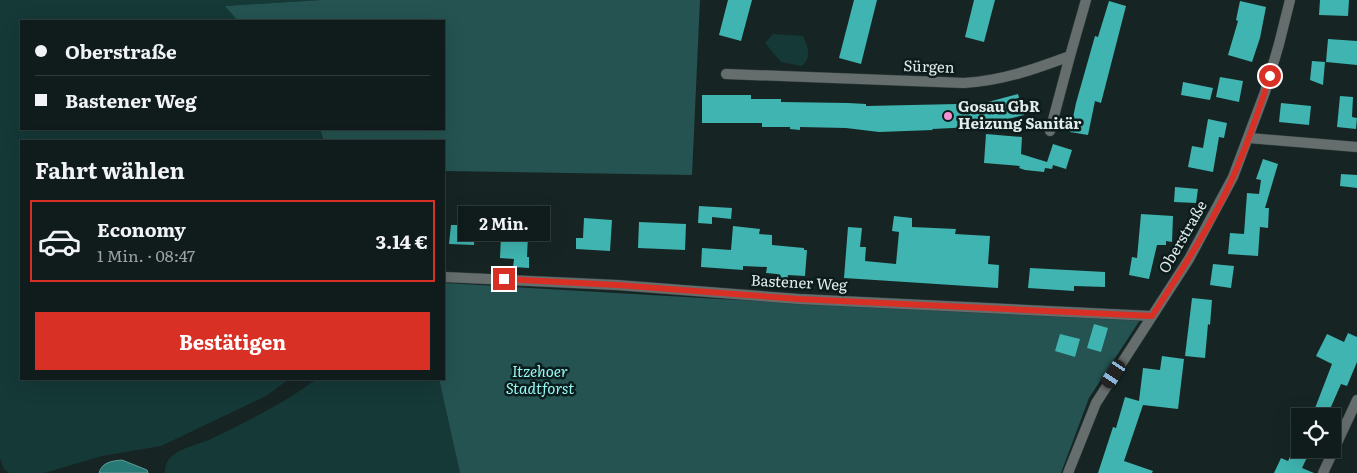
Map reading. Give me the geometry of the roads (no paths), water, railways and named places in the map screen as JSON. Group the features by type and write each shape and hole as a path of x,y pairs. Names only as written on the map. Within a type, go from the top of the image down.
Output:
{"street":[{"path":"1050,131 1086,0"},
{"name":"Oberstraße","path":"1068,473 1096,403 1206,229 1233,177 1249,138 1280,44 1290,0"},
{"name":"Sürgen","path":"726,74 964,83 1002,79 1028,72 1070,56"},
{"path":"1249,138 1357,147"},
{"name":"Bastener Weg","path":"445,277 617,285 799,299 1152,316"},
{"path":"1323,473 1357,400"}],"place":[{"name":"Gosau GbR Heizung Sanitär","path":"948,116"}],"park label":[{"name":"Itzehoer Stadtforst","path":"540,380"}]}
